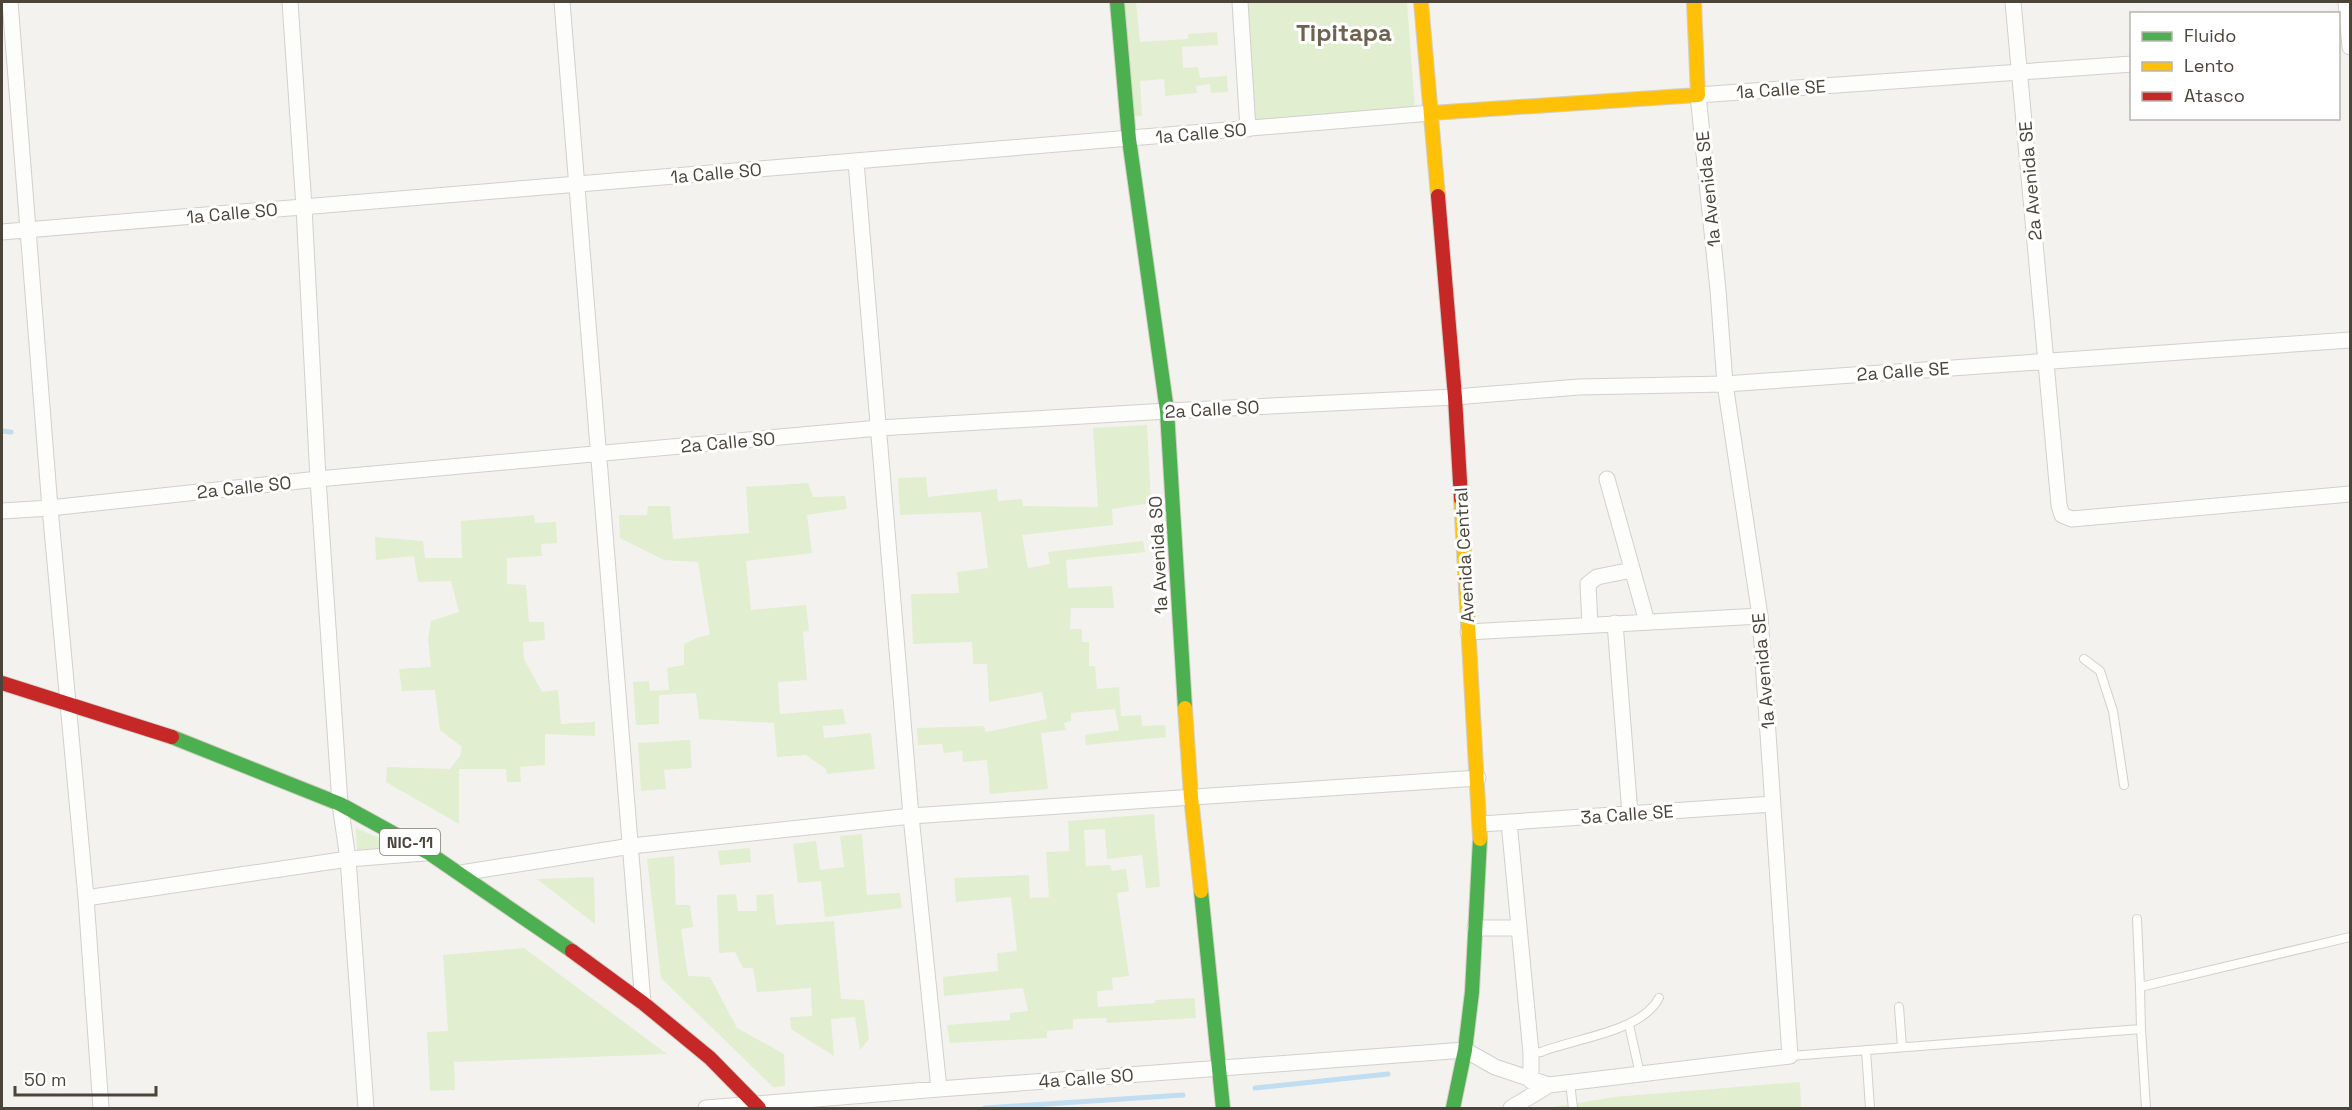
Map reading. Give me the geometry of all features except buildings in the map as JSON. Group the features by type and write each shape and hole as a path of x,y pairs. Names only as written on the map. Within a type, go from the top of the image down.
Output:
{"main road":[{"name":"1a Avenida SO","path":"1117,2 1129,139 1167,411 1191,797 1223,1108"},
{"name":"Avenida Central","path":"1421,2 1455,397 1481,824 1472,992 1465,1050 1453,1108"},
{"name":"1a Avenida SE","path":"1694,2 1698,95"},
{"name":"1a Calle SE","path":"1431,113 1698,95"},
{"name":"NIC-11","path":"2,683 67,701 158,731 340,804 429,853 543,929 643,1003 710,1058 757,1106"}],"street":[{"path":"10,2 50,508 86,898 101,1108"},
{"path":"290,2 340,804 348,859 366,1108"},
{"path":"562,2 643,1003"},
{"path":"1240,2 1248,129"},
{"name":"2a Avenida SE","path":"2013,2 2059,506 2062,515 2072,519 2350,494"},
{"path":"2346,2 2350,49"},
{"name":"1a Calle SE","path":"1698,95 2130,64"},
{"name":"1a Avenida SE","path":"1698,95 1725,384 1760,616 1790,1056"},
{"name":"1a Calle SO","path":"2,232 1431,113"},
{"path":"856,162 911,816 939,1089"},
{"name":"2a Calle SE","path":"1455,397 1579,387 1725,384 2350,340"},
{"name":"2a Calle SO","path":"2,510 50,508 318,479 879,428 1455,397"},
{"path":"1607,479 1647,622"},
{"path":"1590,625 1588,584 1597,577 1632,570"},
{"path":"1468,632 1760,616"},
{"path":"1616,623 1630,814"},
{"path":"461,873 631,846 911,816 1478,778"},
{"name":"3a Calle SE","path":"1481,824 1773,804"},
{"path":"1509,822 1531,1053 1531,1081"},
{"path":"86,898 348,859 429,853"},
{"path":"1476,928 1518,928"},
{"path":"1465,1050 1495,1067 1531,1081 1549,1085 1790,1056"},
{"name":"4a Calle SO","path":"706,1108 757,1106 939,1089 1465,1050"},
{"path":"1515,1107 1549,1085"}],"lane":[{"path":"2084,659 2100,671 2113,711 2124,785"},
{"path":"2137,919 2146,1108"},
{"path":"2140,987 2350,937"},
{"path":"1531,1053 1629,1025 1648,1014 1659,998"},
{"path":"1899,1007 1902,1047"},
{"path":"1629,1025 1640,1074"},
{"path":"1790,1056 2141,1029"},
{"path":"1866,1050 1870,1108"},
{"path":"1570,1083 1573,1108"}],"green space":[{"path":"1121,2 1136,2 1140,42 1188,39 1188,34 1217,32 1218,45 1182,47 1183,68 1198,67 1200,78 1227,76 1228,92 1211,93 1210,84 1196,86 1197,93 1165,96 1164,79 1140,81 1142,116 1130,117"},
{"path":"1243,2 1407,2 1415,109 1252,122"},
{"path":"1147,425 1151,503 1112,509 1113,525 1022,535 1028,568 1050,564 1048,552 1143,541 1145,552 1066,560 1068,588 1112,586 1114,608 1071,608 1070,629 1082,629 1082,642 1089,642 1089,666 1095,666 1097,689 1119,687 1121,716 1141,715 1142,726 1165,725 1166,737 1086,745 1085,735 1119,730 1115,709 1071,713 1071,721 1064,723 1066,730 1041,733 1048,789 990,794 987,760 963,762 962,751 944,753 942,744 918,745 917,728 984,726 986,732 1047,719 1042,692 989,702 987,664 973,664 972,642 913,644 911,594 959,593 957,572 988,568 981,512 900,515 898,478 926,477 928,497 997,489 998,501 1022,499 1023,506 1098,507 1093,428"},
{"path":"808,483 813,497 845,496 847,509 807,515 812,553 746,561 751,610 806,605 809,631 803,632 807,680 778,682 780,714 843,709 846,724 823,726 824,738 871,733 875,769 827,774 826,769 806,755 777,757 774,723 699,719 696,693 659,695 659,724 636,725 633,682 649,681 650,691 669,690 667,668 684,665 684,644 710,635 698,562 664,560 620,538 619,515 647,515 648,506 670,506 673,539 749,533 746,487"},
{"path":"534,515 535,523 556,522 557,543 541,544 542,556 507,558 507,584 526,585 529,622 544,622 545,640 523,642 524,659 542,692 558,690 561,724 595,722 595,736 545,734 545,765 520,767 521,782 507,782 506,769 459,769 459,824 386,782 387,767 450,769 460,756 462,747 440,730 435,690 402,691 399,669 431,667 428,639 431,621 459,612 451,581 418,582 414,556 376,560 375,537 423,541 425,558 462,558 461,521"},
{"path":"690,740 692,768 664,770 666,789 641,791 638,743"},
{"path":"1154,814 1160,887 1146,888 1142,855 1107,859 1105,829 1084,830 1086,866 1110,865 1112,871 1126,869 1129,891 1117,893 1129,976 1112,978 1113,990 1097,991 1098,1007 1195,998 1196,1018 1107,1023 1106,1018 1073,1019 1073,1029 1047,1031 1047,1038 950,1043 947,1025 1010,1020 1010,1013 1028,1011 1023,988 944,996 943,977 998,971 997,953 1017,951 1011,897 956,902 954,878 1029,875 1030,898 1049,897 1046,852 1069,851 1068,821"},
{"path":"356,828 397,846 357,850"},
{"path":"862,834 867,895 900,893 902,908 825,917 821,881 798,883 793,844 816,841 820,870 844,867 840,836"},
{"path":"750,848 751,862 720,865 718,851"},
{"path":"674,856 676,905 690,905 693,927 681,929 688,976 710,977 737,1028 784,1054 785,1086 773,1087 661,978 647,859"},
{"path":"594,877 595,924 537,879"},
{"path":"736,894 738,911 757,911 756,895 773,894 776,925 834,921 841,999 864,1000 869,1039 860,1050 855,1017 831,1019 834,1056 791,1029 790,1017 812,1016 811,988 757,992 753,968 743,968 735,952 719,953 717,895"},
{"path":"524,948 667,1054 454,1062 455,1090 430,1091 427,1032 448,1031 443,955"},
{"path":"1800,1082 1801,1108 1548,1108 1614,1097"}],"waterway":[{"path":"2,431 11,432"},
{"path":"1255,1088 1388,1074"},
{"path":"985,1108 1183,1095"}],"traffic: fast":[{"path":"1117,2 1129,139 1167,411 1185,708"},
{"path":"172,737 340,804 429,853 572,951"},
{"path":"1453,1108 1465,1050 1472,992 1480,839"},
{"path":"1201,891 1223,1108"}],"traffic: slow":[{"path":"1421,2 1438,196"},
{"path":"1431,113 1698,95 1694,2"},
{"path":"1461,499 1480,839"},
{"path":"1185,708 1201,891"}],"traffic: jam":[{"path":"1438,196 1461,499"},
{"path":"2,683 172,737"},
{"path":"572,951 643,1003 710,1058 759,1108"}],"district":[{"name":"Tipitapa","path":"1344,32"}]}
